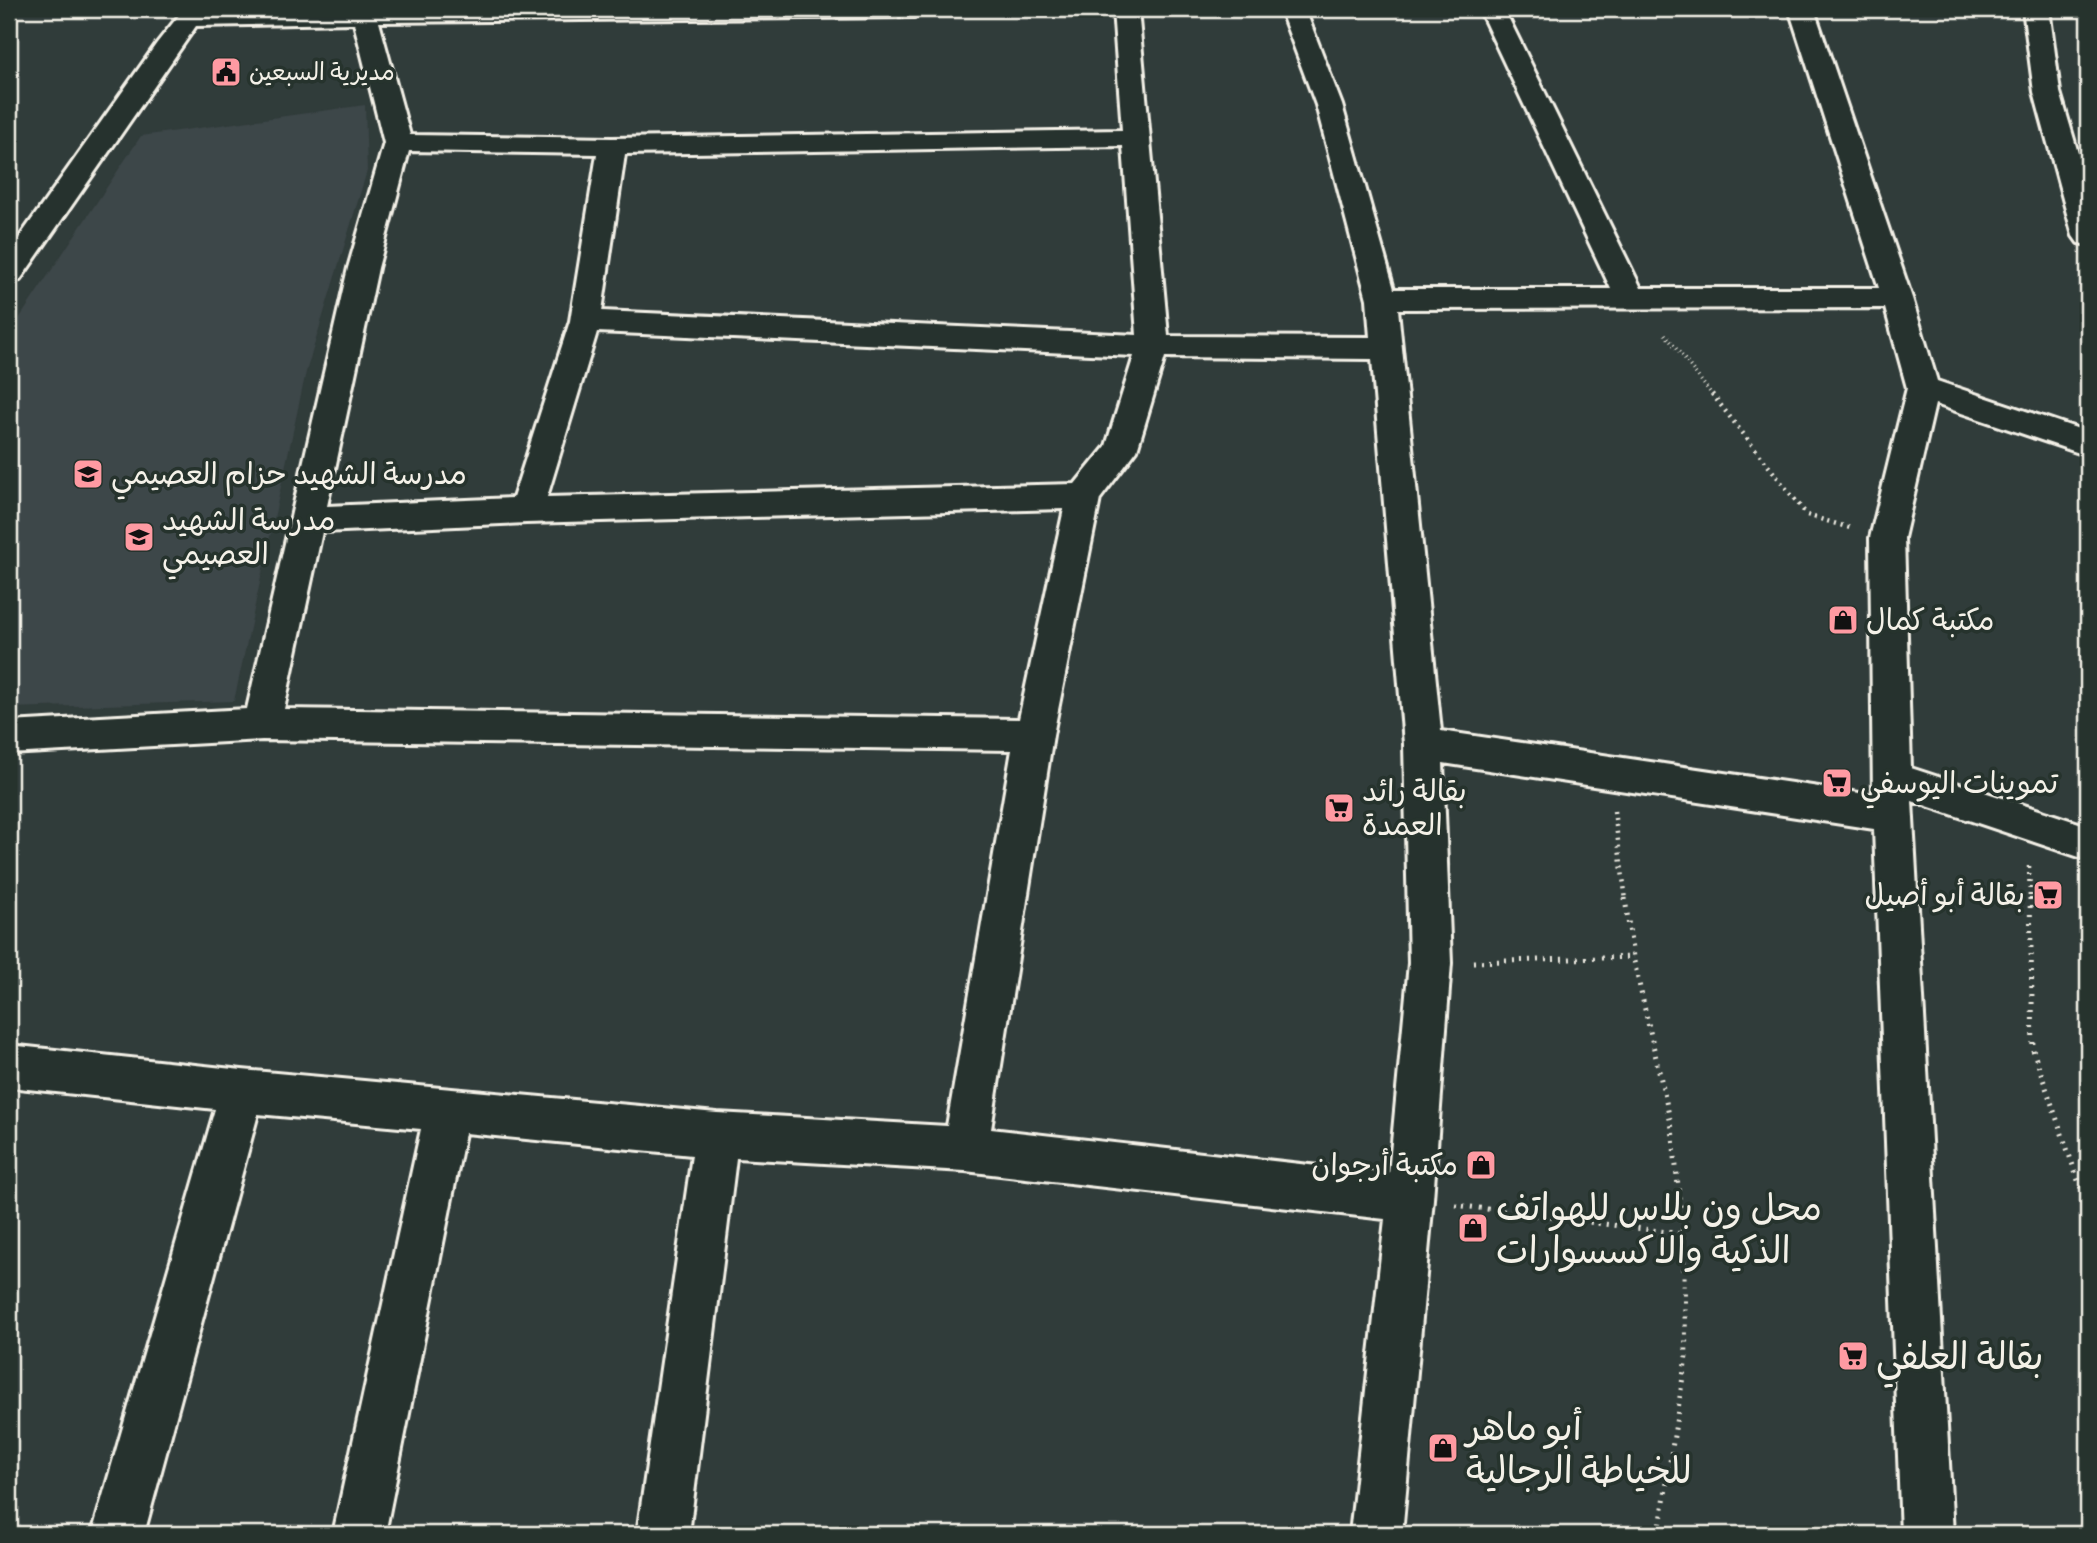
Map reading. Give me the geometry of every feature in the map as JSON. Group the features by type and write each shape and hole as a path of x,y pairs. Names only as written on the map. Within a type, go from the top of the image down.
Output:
{"street":[{"path":"9,273 166,48 193,14 736,13 914,9"},
{"path":"965,1149 1034,735 1084,496 1121,450 1153,346 1126,9"},
{"path":"1292,9 1329,105 1382,299 1423,744 1430,963 1410,1199 1376,1534"},
{"path":"1491,9 1631,298"},
{"path":"1802,9 1897,298 1923,388 1887,538 1893,816 1927,1534"},
{"path":"2039,9 2037,16 2046,92 2088,236"},
{"path":"262,724 363,268 398,143 364,13"},
{"path":"398,143 612,146 1138,138"},
{"path":"526,510 584,321 612,146"},
{"path":"1382,299 1897,298"},
{"path":"584,321 1153,346 1385,348"},
{"path":"1923,388 2088,444"},
{"path":"308,520 526,510 1084,496"},
{"path":"9,738 262,724 1034,735"},
{"path":"1423,744 1893,816"},
{"path":"1892,778 2088,844"},
{"path":"9,1066 447,1111 717,1135 965,1149 1410,1199"},
{"path":"118,1534 242,1091"},
{"path":"359,1534 447,1111"},
{"path":"663,1534 717,1135"}],"path":[{"path":"1631,298 1655,320 1807,515 1887,538"},
{"path":"1608,772 1633,957 1672,1128 1683,1234 1686,1357 1660,1534"},
{"path":"2027,823 2033,1050 2080,1186 2088,1200"},
{"path":"1430,963 1633,957"},
{"path":"1410,1199 1683,1234"}],"shaded area":[{"name":"مدرسة الشهيد العصيمي","path":"365,105 367,171 306,372 234,701 9,708 9,334 141,136"}],"place":[{"name":"مديرية السبعين","path":"226,72"},
{"name":"مدرسة الشهيد حزام العصيمي","path":"88,474"},
{"name":"مدرسة الشهيد العصيمي","path":"139,537"},
{"name":"مكتبة كمال","path":"1843,620"},
{"name":"تموينات اليوسفي","path":"1837,783"},
{"name":"بقالة رائد العمدة","path":"1339,808"},
{"name":"بقالة أبو أصيل","path":"2048,895"},
{"name":"مكتبة أرجوان","path":"1481,1165"},
{"name":"محل ون بلاس للهواتف الذكية والاكسسوارات","path":"1473,1228"},
{"name":"بقالة العلفي","path":"1853,1356"},
{"name":"أبو ماهر للخياطة الرجالية","path":"1443,1448"}]}
